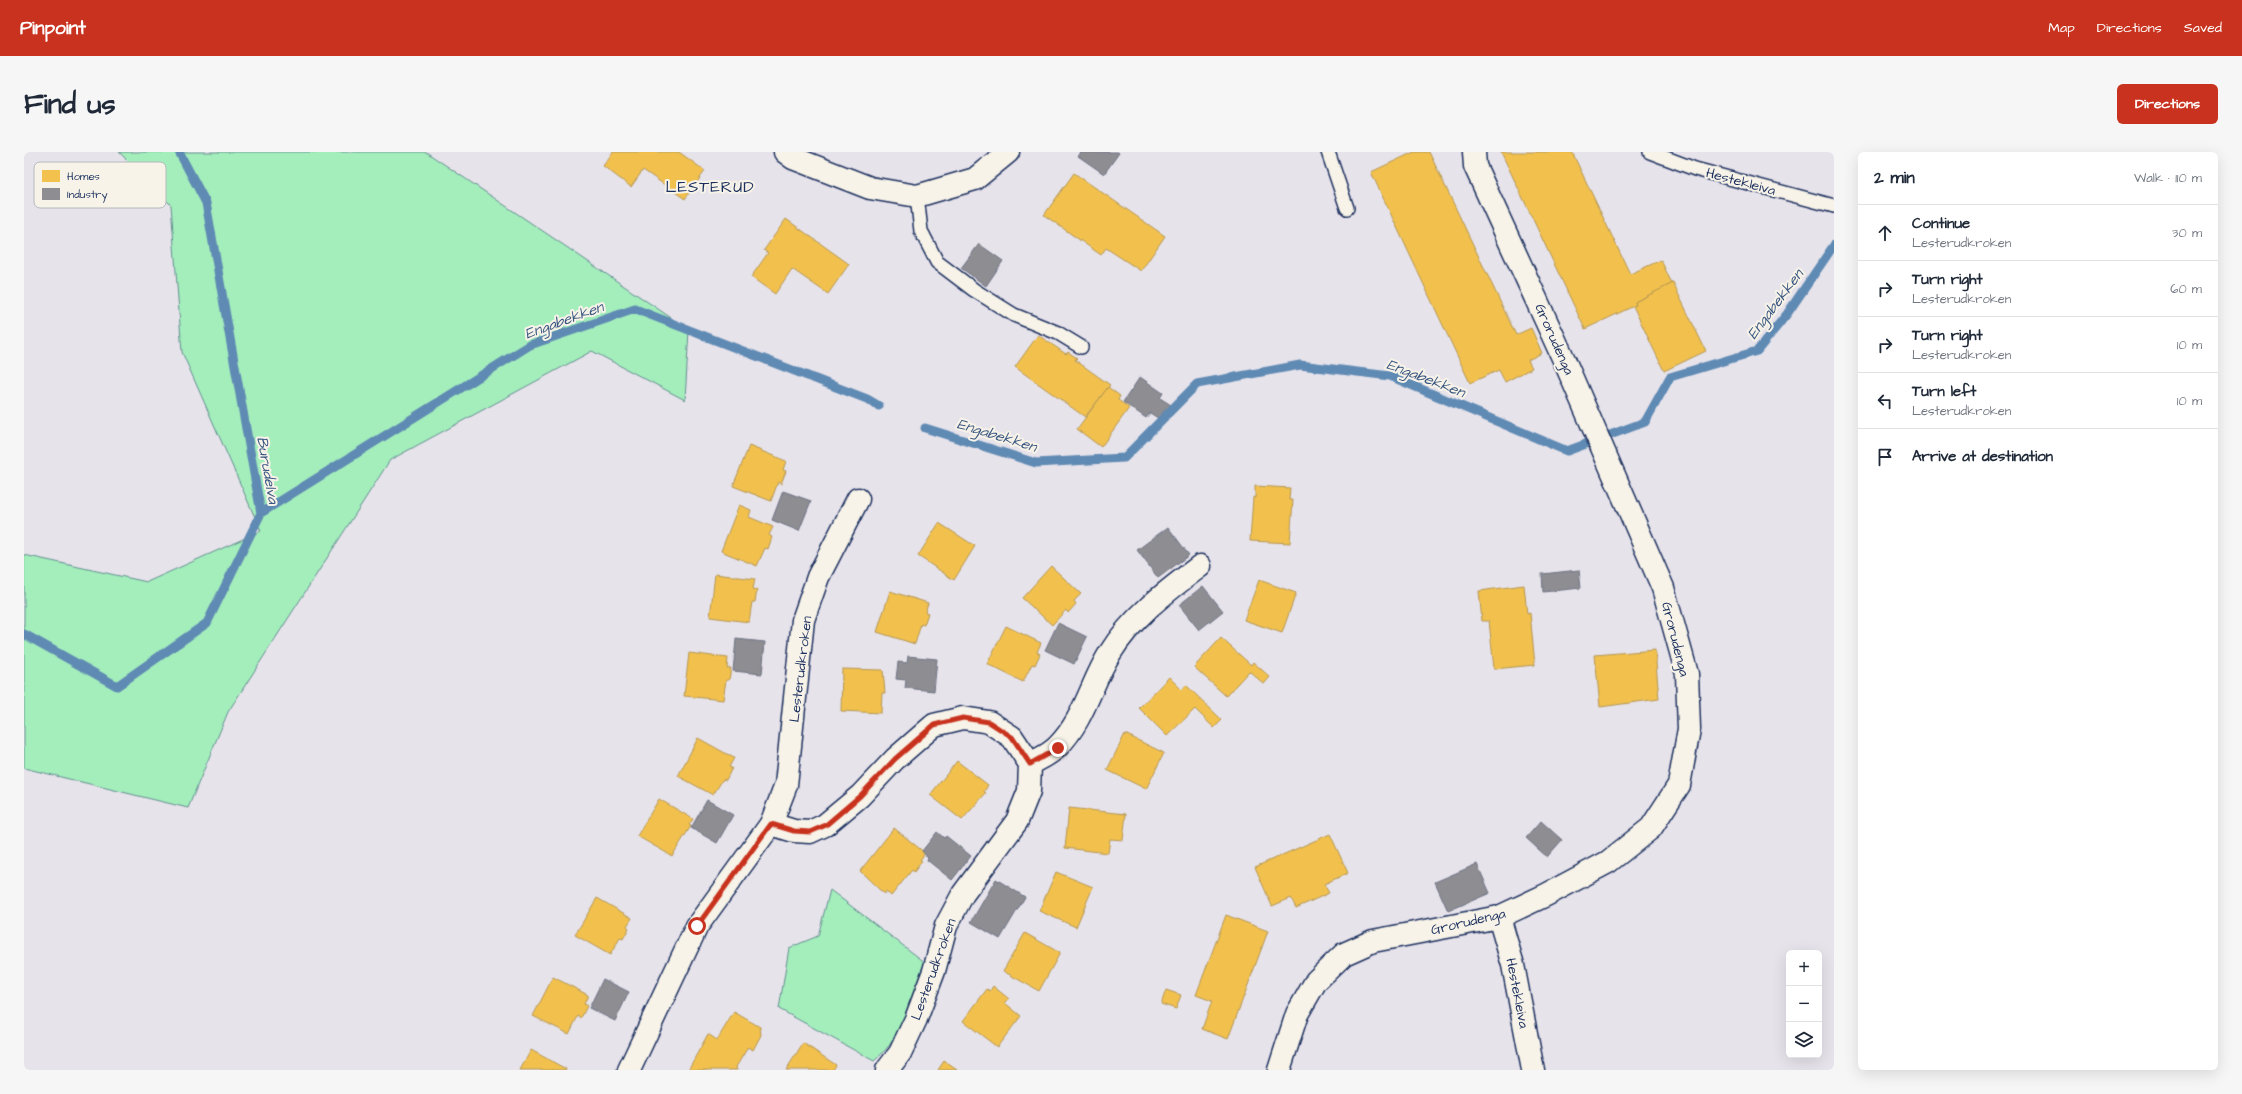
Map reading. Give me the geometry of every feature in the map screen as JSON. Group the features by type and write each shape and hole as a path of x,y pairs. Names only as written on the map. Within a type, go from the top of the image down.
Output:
{"street":[{"path":"785,152 793,158 870,188 917,196 975,179 1008,152"},
{"name":"Grorudenga","path":"1279,1070 1297,1014 1316,981 1344,954 1372,941 1499,917 1546,895 1608,862 1651,828 1679,785 1689,729 1686,674 1663,588 1565,362 1476,166 1474,152"},
{"name":"Lesterudkroken","path":"629,1070 697,926 771,824 786,785 803,620 818,577 858,500"},
{"path":"771,824 794,831 810,832 826,825 860,796 895,759 934,725 963,718 989,722 1012,737 1030,764 1058,748 1075,726 1110,653 1137,619 1172,587 1200,566"},
{"name":"Lesterudkroken","path":"887,1070 900,1053 916,1019 934,972 946,926 959,900 1017,821 1029,791 1030,764"},
{"name":"Hestekleiva","path":"1499,917 1513,965 1532,1070"}],"lane":[{"path":"1328,152 1347,208"},
{"name":"Hestekleiva","path":"1650,152 1695,169 1834,206"},
{"path":"917,196 921,230 937,262 974,290 1014,315 1058,333 1081,347"}],"green space":[{"path":"119,152 426,152 689,330 685,400 592,351 390,460 228,712 188,808 24,768 24,555 147,582 261,531 182,352 171,205 166,200 166,162 129,162"},
{"path":"830,890 926,963 913,1003 901,1028 884,1051 874,1061 779,1009 789,948 818,936"}],"building: Homes":[{"path":"613,152 679,152 705,171 685,199 643,170 631,187 603,166"},
{"path":"1414,152 1429,152 1516,335 1531,328 1542,353 1528,360 1532,368 1505,382 1499,370 1470,383 1371,172"},
{"path":"1501,152 1572,152 1630,274 1661,260 1672,284 1635,302 1636,305 1585,329"},
{"path":"1074,173 1165,236 1141,271 1106,248 1101,255 1044,215"},
{"path":"786,219 849,264 828,294 792,269 775,294 751,277 768,253 764,250"},
{"path":"1673,283 1706,351 1664,371 1633,306 1636,305 1635,302"},
{"path":"1038,335 1066,354 1068,352 1077,358 1075,360 1110,385 1085,417 1015,367"},
{"path":"1108,387 1120,396 1118,400 1129,408 1101,447 1077,429"},
{"path":"749,446 786,461 783,470 786,471 781,484 778,482 771,501 733,486"},
{"path":"1255,486 1290,488 1289,500 1293,500 1290,543 1250,541"},
{"path":"739,505 751,510 749,517 773,527 769,535 772,537 768,549 765,548 757,566 721,551"},
{"path":"939,523 975,546 954,580 918,556"},
{"path":"1051,566 1081,594 1074,601 1076,604 1068,613 1066,610 1052,625 1022,598"},
{"path":"715,574 755,579 753,589 757,590 755,602 752,602 749,622 710,617"},
{"path":"1259,580 1296,593 1282,633 1244,620"},
{"path":"1524,585 1527,614 1530,613 1535,665 1494,669 1489,621 1482,621 1479,591"},
{"path":"890,591 928,603 925,612 928,613 924,625 921,624 915,644 877,632"},
{"path":"1006,626 1041,643 1037,652 1040,654 1035,665 1032,664 1023,682 987,664"},
{"path":"1221,638 1251,665 1253,662 1270,677 1264,684 1249,671 1226,696 1194,667"},
{"path":"1655,650 1659,699 1600,707 1595,655"},
{"path":"689,653 728,658 727,668 731,668 729,680 726,680 723,700 684,696"},
{"path":"842,669 883,670 885,693 882,693 881,713 841,711"},
{"path":"1169,677 1182,690 1186,685 1222,720 1214,728 1195,709 1167,736 1139,708"},
{"path":"1125,734 1164,753 1146,789 1107,770"},
{"path":"698,738 734,758 729,767 732,768 726,780 723,779 713,795 678,776"},
{"path":"957,761 988,785 984,792 986,793 962,820 930,795"},
{"path":"659,799 693,819 689,825 691,826 672,856 637,836"},
{"path":"1069,808 1126,814 1123,840 1110,839 1108,853 1065,848"},
{"path":"894,828 925,853 920,860 922,861 914,872 912,870 891,896 886,891 884,894 860,871"},
{"path":"1330,834 1348,873 1324,884 1329,893 1296,908 1291,898 1272,906 1255,867"},
{"path":"1056,872 1093,887 1076,927 1039,911"},
{"path":"597,898 632,918 627,926 629,928 623,939 620,938 610,955 575,935"},
{"path":"1226,915 1268,931 1228,1039 1202,1029 1212,1001 1196,995"},
{"path":"1025,933 1060,953 1039,991 1003,971"},
{"path":"553,977 588,995 584,1004 587,1006 581,1018 578,1016 569,1034 533,1016"},
{"path":"993,986 1009,999 1005,1003 1021,1016 997,1047 963,1021 987,989 990,991"},
{"path":"1166,990 1181,995 1176,1009 1161,1004"},
{"path":"734,1012 760,1027 761,1035 753,1050 748,1047 736,1067 737,1070 688,1070 708,1034 717,1040"},
{"path":"803,1043 836,1065 833,1070 786,1070"},
{"path":"531,1050 566,1069 566,1070 520,1070"},
{"path":"944,1061 957,1070 938,1070"}],"building: Industry":[{"path":"1081,152 1119,153 1104,174 1078,156"},
{"path":"979,244 1003,261 986,286 961,268"},
{"path":"1140,377 1163,393 1160,398 1171,405 1161,420 1150,413 1146,418 1123,402"},
{"path":"783,491 811,501 799,531 772,520"},
{"path":"1168,527 1189,555 1158,578 1137,550"},
{"path":"1579,570 1581,588 1543,592 1542,574"},
{"path":"1203,586 1223,611 1199,630 1179,605"},
{"path":"1058,623 1087,637 1074,664 1045,650"},
{"path":"736,639 765,642 762,674 733,671"},
{"path":"908,656 937,659 934,691 905,688 906,680 896,679 898,662 907,663"},
{"path":"707,800 733,815 717,843 691,828"},
{"path":"1541,821 1562,840 1547,857 1526,838"},
{"path":"937,832 944,838 946,836 971,856 952,880 927,860 928,858 922,851"},
{"path":"1477,864 1490,893 1448,911 1435,882"},
{"path":"996,879 1025,897 1000,939 971,922"},
{"path":"603,979 629,992 615,1021 589,1008"}],"waterway":[{"name":"Burudelva","path":"24,634 117,686 207,623 261,513 206,203 179,152"},
{"name":"Engabekken","path":"925,428 1036,463 1124,458 1197,384 1300,365 1390,376 1567,451 1645,422 1670,377 1757,351 1787,314 1834,245"},
{"name":"Engabekken","path":"261,513 530,345 635,309 867,399 879,406"}],"district":[{"name":"LESTERUD","path":"710,186"}],"route":[{"path":"697,926 771,824 794,831 810,832 826,825 860,796 895,759 934,725 963,718 989,722 1012,737 1030,764 1058,748"}]}
